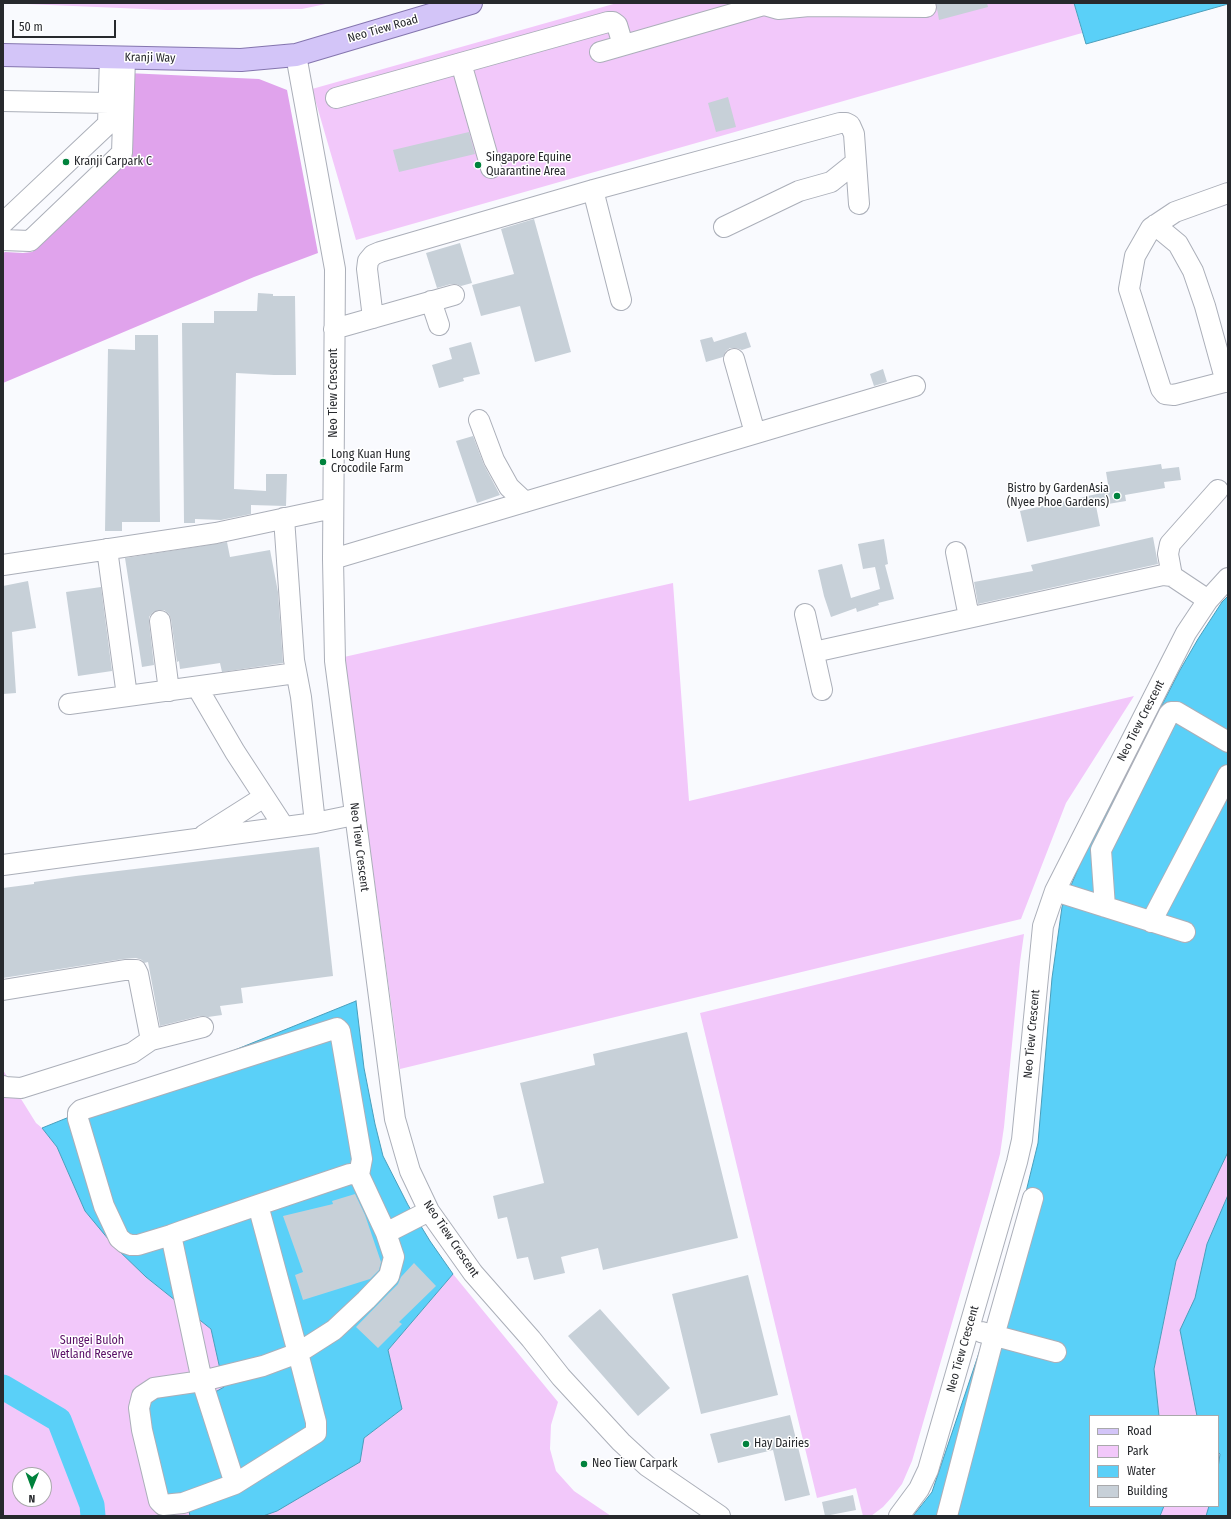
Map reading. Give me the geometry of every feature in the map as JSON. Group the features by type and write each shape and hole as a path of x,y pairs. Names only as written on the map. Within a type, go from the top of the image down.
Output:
{"main road":[{"name":"Neo Tiew Road","path":"296,55 471,3"},
{"name":"Kranji Way","path":"3,55 241,60 296,55"}],"street":[{"path":"600,52 764,4 778,9 809,6 926,7"},
{"path":"336,98 608,22 613,22 617,25 623,45"},
{"name":"Neo Tiew Crescent","path":"296,55 334,270 333,559 335,661 395,1119 410,1171 429,1211 473,1272 562,1377 621,1442 648,1466 720,1516"},
{"path":"3,223 108,124 109,103 117,58"},
{"path":"3,240 30,241 122,153 117,58"},
{"path":"461,63 491,168"},
{"path":"3,101 109,103"},
{"path":"373,318 367,269 368,261 373,255 380,252 593,190 840,123 850,125 854,134 859,204"},
{"path":"724,227 799,191 831,182 856,162"},
{"path":"593,190 621,300"},
{"path":"1156,225 1178,244 1193,271 1227,381 1174,395 1165,394 1161,389 1129,289 1135,256 1151,228 1175,212 1228,193"},
{"path":"334,329 454,295"},
{"path":"431,301 439,325"},
{"path":"734,359 755,433"},
{"path":"333,559 915,386"},
{"path":"479,420 497,467 509,487 524,502"},
{"path":"1172,576 1168,554 1170,544 1218,490"},
{"path":"3,565 216,532 333,508"},
{"path":"284,518 294,660 301,697 315,823"},
{"path":"107,549 127,696"},
{"path":"956,552 969,617"},
{"path":"814,652 1152,576 1172,576 1208,600"},
{"name":"Neo Tiew Crescent","path":"899,1516 918,1489 928,1470 1015,1170 1022,1140 1043,926 1055,891 1186,633 1208,600 1228,578"},
{"path":"805,614 822,690"},
{"path":"160,621 169,691"},
{"path":"69,704 296,673"},
{"path":"197,687 235,752 284,827"},
{"path":"1105,907 1101,850 1169,714 1172,712 1177,712 1228,742"},
{"path":"1151,922 1228,775"},
{"path":"199,838 264,797"},
{"path":"3,865 315,823 354,815"},
{"path":"1055,891 1185,932"},
{"path":"3,990 125,970 136,970 151,1040"},
{"path":"3,1086 21,1088 132,1053 151,1040 203,1027"},
{"path":"258,1205 298,1353 316,1422 316,1434 235,1484 183,1503 164,1505 159,1502 142,1430 139,1408 142,1396 154,1388 202,1381 263,1366 298,1353 334,1330 389,1276 394,1257 386,1233 359,1175 362,1159 340,1031 336,1028 81,1110 78,1113 78,1119 104,1206 119,1238 125,1243 132,1245 138,1245 171,1235 258,1205 350,1174 359,1175"},
{"path":"947,1516 994,1336 1033,1198"},
{"path":"386,1233 429,1211"},
{"path":"171,1235 202,1381 235,1484"},
{"path":"969,1329 1056,1352"}],"green space":[{"path":"3,3 330,3 302,9 167,10"},
{"name":"Singapore Equine Quarantine Area","path":"617,3 1074,3 1082,33 356,240 312,89"},
{"path":"673,583 689,801 1134,696 1066,803 1021,919 400,1069 344,657"},
{"path":"1024,934 1004,1127 1000,1154 989,1195 912,1461 902,1484 892,1497 883,1507 871,1516 863,1516 856,1488 817,1498 700,1013"},
{"name":"Sungei Buloh Wetland Reserve","path":"3,1070 36,1123 42,1128 57,1147 85,1211 146,1277 211,1329 225,1389 163,1402 190,1516 3,1516"},
{"path":"1228,1152 1228,1516 1160,1516 1164,1507 1219,1507 1219,1415 1159,1415 1154,1369 1176,1261"},
{"path":"453,1274 558,1402 551,1425 550,1449 556,1471 574,1491 611,1516 263,1516 277,1511 364,1438 402,1409 388,1350"}],"shaded area":[{"path":"127,73 259,79 287,90 318,253 254,277 3,383 3,253 32,252 39,247 52,231 116,172 125,167 132,157 133,145"}],"water":[{"path":"1074,3 1228,3 1228,4 1086,44"},
{"path":"1228,596 1228,1152 1176,1261 1154,1369 1159,1415 1089,1415 1089,1507 1164,1507 1160,1516 913,1516 932,1492 981,1347 1023,1204 1038,1143 1052,978 1062,907 1080,864 1180,670 1222,602"},
{"path":"356,1001 364,1068 383,1156 408,1205 430,1241 453,1274 388,1350 402,1409 364,1438 360,1462 277,1511 263,1516 190,1516 186,1496 169,1500 144,1405 147,1400 197,1387 202,1394 217,1391 224,1387 211,1329 146,1277 114,1246 85,1211 57,1147 42,1128"},
{"path":"1228,1195 1228,1516 1206,1516 1209,1507 1219,1507 1219,1415 1197,1415 1180,1330 1195,1298 1207,1244"}],"building":[{"path":"936,3 987,3 988,7 939,20"},
{"path":"728,97 736,127 716,132 708,103"},
{"path":"469,132 475,154 399,172 393,150"},
{"path":"534,219 571,352 535,362 520,306 481,316 472,285 514,274 501,229"},
{"path":"460,243 472,283 461,286 451,284 437,288 426,253"},
{"path":"258,293 273,294 273,296 295,296 296,375 236,373 234,489 266,491 266,474 287,474 286,506 251,505 251,514 221,520 195,519 195,523 184,523 182,323 214,323 214,311 257,311"},
{"path":"746,332 751,347 742,350 730,348 726,351 723,357 706,362 700,340 712,337 714,342"},
{"path":"135,335 158,335 160,522 122,522 122,531 105,531 108,349 135,350"},
{"path":"471,342 480,374 463,378 464,381 439,388 432,365 452,359 449,348"},
{"path":"883,369 887,382 874,386 870,374"},
{"path":"473,436 484,465 500,495 477,503 456,441"},
{"path":"1161,464 1162,469 1179,467 1181,480 1164,482 1165,488 1125,495 1126,501 1096,506 1100,526 1027,542 1020,511 1106,492 1109,490 1106,472"},
{"path":"1153,537 1158,564 978,604 974,582 1033,571 1031,565"},
{"path":"884,539 888,564 885,565 894,599 878,603 879,605 857,612 856,608 831,617 818,570 842,564 851,598 880,589 875,567 863,569 858,544"},
{"path":"227,542 230,557 270,550 278,592 283,663 222,672 220,663 180,669 179,661 177,662 171,619 169,614 164,610 159,610 153,612 149,617 154,665 142,667 125,558"},
{"path":"28,581 36,628 12,632 16,693 3,694 3,586"},
{"path":"101,587 112,671 78,676 66,592"},
{"path":"319,847 333,976 241,988 243,1003 220,1006 222,1015 208,1017 200,1016 160,1026 148,962 144,963 142,960 136,958 3,978 3,888 76,876"},
{"path":"687,1032 738,1238 603,1270 598,1248 561,1257 565,1273 534,1280 528,1257 517,1259 507,1217 498,1219 493,1196 544,1183 520,1083 595,1065 593,1054"},
{"path":"355,1194 365,1215 381,1262 379,1270 370,1279 303,1300 295,1275 303,1272 283,1216 333,1204 332,1201"},
{"path":"414,1263 436,1286 399,1322 402,1324 378,1348 356,1327 398,1284 401,1277"},
{"path":"748,1275 778,1395 701,1414 672,1294"},
{"path":"600,1309 670,1388 638,1416 568,1336"},
{"path":"790,1415 810,1495 785,1501 773,1450 718,1463 710,1434"},
{"path":"853,1495 856,1510 825,1516 822,1502"}],"waterway":[{"path":"3,1387 59,1420 92,1505 93,1516"}],"place":[{"name":"Kranji Carpark C","path":"66,162"},
{"name":"Singapore Equine Quarantine Area","path":"478,165"},
{"name":"Long Kuan Hung Crocodile Farm","path":"323,462"},
{"name":"Bistro by GardenAsia (Nyee Phoe Gardens)","path":"1117,496"},
{"name":"Hay Dairies","path":"746,1444"},
{"name":"Neo Tiew Carpark","path":"584,1464"}]}
